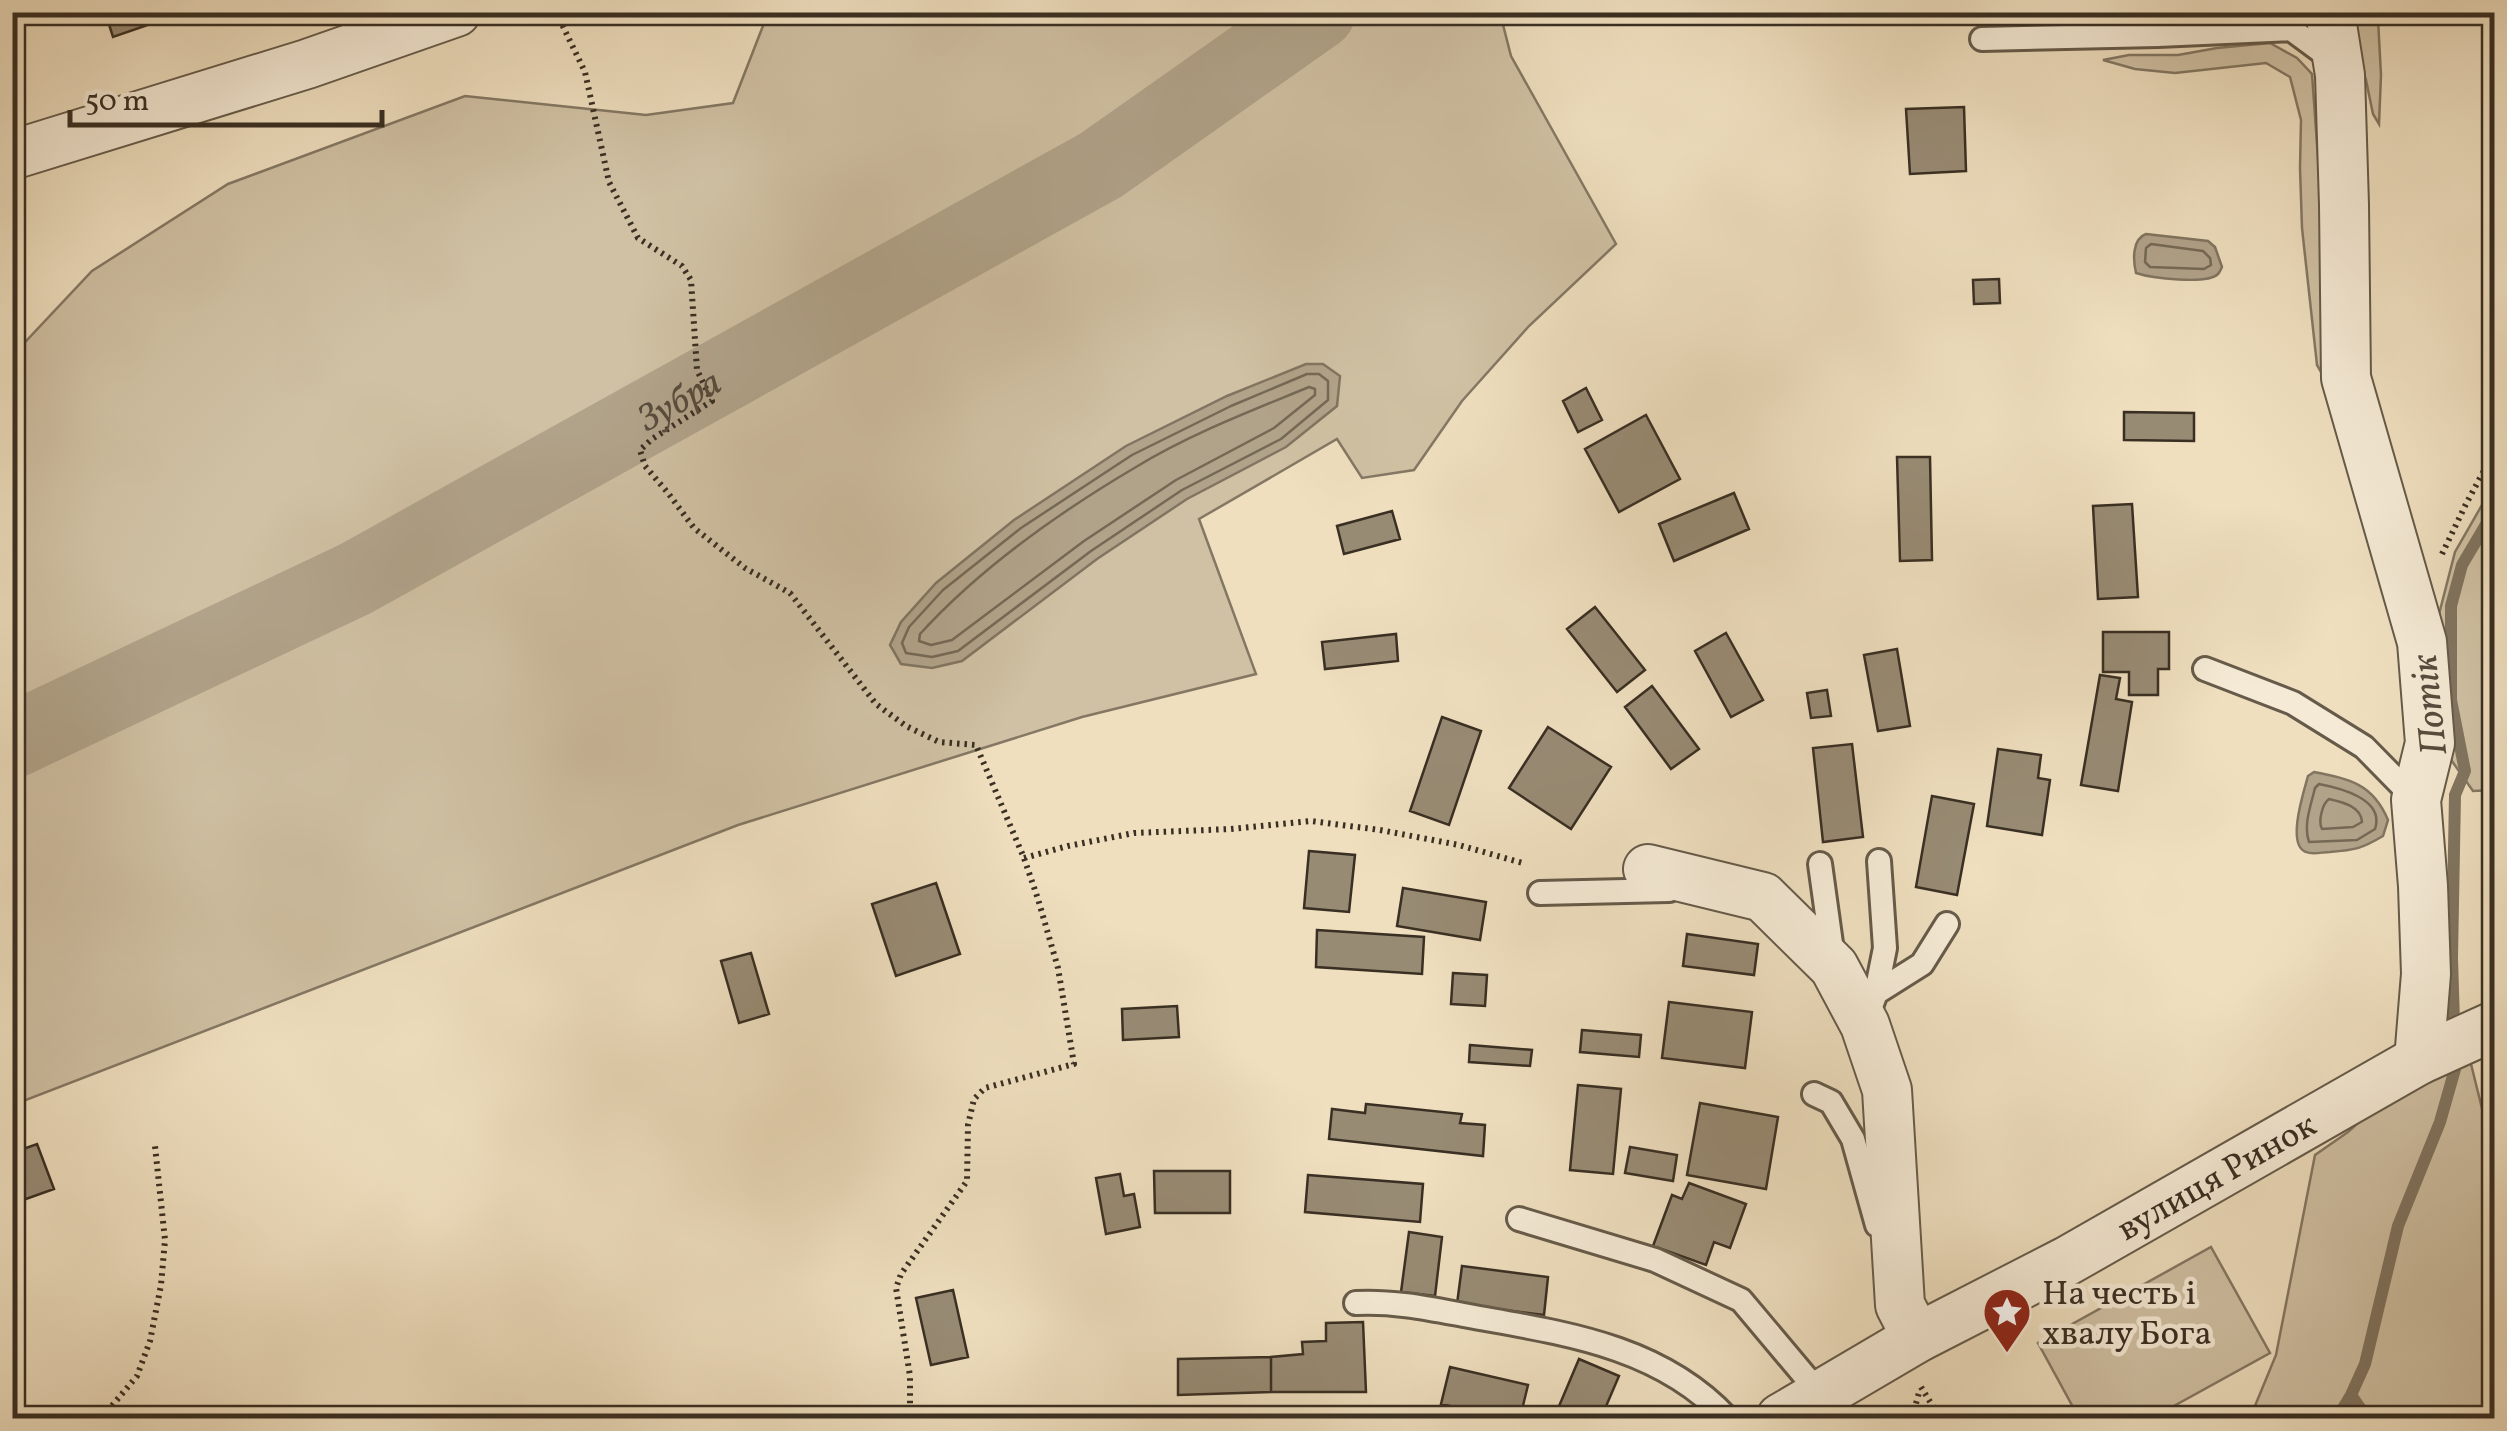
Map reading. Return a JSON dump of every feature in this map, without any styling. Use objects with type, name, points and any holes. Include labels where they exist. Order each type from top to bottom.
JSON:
[{"type":"street","points":[[12,155],[307,64],[456,12]]},
{"type":"street","points":[[2330,12],[2338,63],[2346,378],[2422,642],[2430,744],[2416,800],[2426,974],[2419,1060]]},
{"type":"street","points":[[1648,869],[1762,896],[1870,1009],[1887,1090],[1909,1321]]},
{"type":"street","name":"вулиця Ринок","points":[[1800,1406],[1909,1321],[2067,1261],[2419,1060],[2494,1026]]},
{"type":"lane","points":[[1982,39],[2291,29],[2338,63]]},
{"type":"lane","points":[[2205,670],[2293,703],[2364,747],[2416,800]]},
{"type":"lane","points":[[1870,1009],[1885,948],[1879,862]]},
{"type":"lane","points":[[1820,864],[1834,967]]},
{"type":"lane","points":[[1540,893],[1676,890],[1712,884]]},
{"type":"lane","points":[[1870,1009],[1922,964],[1947,924]]},
{"type":"lane","points":[[1814,1094],[1831,1102],[1853,1139],[1909,1321]]},
{"type":"lane","points":[[1519,1219],[1654,1260],[1741,1300],[1800,1406]]},
{"type":"lane","points":[[1356,1304],[1402,1303],[1607,1344],[1636,1354],[1663,1370],[1727,1418]]},
{"type":"path","points":[[556,12],[586,72],[616,196],[638,238],[682,266],[691,280],[697,370],[712,401],[640,450],[644,466],[694,528],[745,568],[790,593],[876,704],[906,726],[939,742],[976,746],[1024,858],[1058,968],[1074,1064],[985,1088],[974,1099],[968,1125],[967,1181],[901,1274],[896,1288],[910,1376],[910,1418]]},
{"type":"path","points":[[2412,608],[2494,452]]},
{"type":"path","points":[[1024,858],[1134,833],[1311,821],[1459,845],[1531,865]]},
{"type":"path","points":[[104,1418],[137,1376],[150,1342],[162,1286],[165,1240],[156,1146]]},
{"type":"path","points":[[1920,1386],[1940,1418]]},
{"type":"shaded area","points":[[768,13],[1500,13],[1511,56],[1616,244],[1529,326],[1462,401],[1414,470],[1362,478],[1337,439],[1199,519],[1256,674],[1082,717],[738,825],[13,1105],[13,355],[92,271],[228,184],[465,96],[646,115],[733,103]]},
{"type":"shaded area","points":[[2345,13],[2374,13],[2378,19],[2379,124],[2373,114]]},
{"type":"shaded area","points":[[2270,43],[2297,58],[2312,74],[2335,396],[2317,365],[2302,228],[2301,120],[2290,77],[2266,63],[2175,73],[2135,69],[2103,60]]},
{"type":"shaded area","points":[[2494,484],[2494,790],[2473,791],[2447,754],[2438,618],[2455,552]]},
{"type":"shaded area","points":[[2470,1060],[2494,1157],[2494,1418],[2250,1418],[2276,1355],[2315,1155],[2379,1104]]},
{"type":"shaded area","points":[[2211,1247],[2270,1353],[2152,1418],[2079,1418],[2038,1343]]},
{"type":"water","points":[[2146,234],[2208,241],[2215,247],[2222,267],[2212,277],[2191,280],[2136,273],[2136,245]]},
{"type":"water","points":[[1306,364],[1323,364],[1340,376],[1337,406],[1286,447],[1187,499],[1097,559],[962,661],[932,668],[901,664],[890,645],[901,622],[936,583],[1014,520],[1126,446],[1227,396]]},
{"type":"water","points":[[2314,772],[2359,785],[2375,798],[2388,820],[2383,836],[2346,850],[2311,853],[2300,847],[2298,817],[2308,776]]},
{"type":"building","points":[[105,12],[173,12],[174,16],[113,37]]},
{"type":"building","points":[[1964,107],[1966,171],[1910,174],[1906,109]]},
{"type":"building","points":[[1999,279],[2000,303],[1974,304],[1973,280]]},
{"type":"building","points":[[1586,388],[1602,420],[1578,432],[1563,401]]},
{"type":"building","points":[[2124,412],[2194,413],[2194,441],[2124,440]]},
{"type":"building","points":[[1646,415],[1680,479],[1619,512],[1585,449]]},
{"type":"building","points":[[1897,457],[1930,457],[1932,560],[1900,561]]},
{"type":"building","points":[[1734,493],[1749,529],[1674,561],[1659,524]]},
{"type":"building","points":[[2132,504],[2138,597],[2098,599],[2093,506]]},
{"type":"building","points":[[1392,511],[1400,539],[1344,554],[1337,526]]},
{"type":"building","points":[[1595,607],[1645,670],[1617,692],[1567,629]]},
{"type":"building","points":[[2103,632],[2169,632],[2169,669],[2158,669],[2158,695],[2129,695],[2129,672],[2103,672]]},
{"type":"building","points":[[1726,633],[1763,700],[1731,717],[1695,651]]},
{"type":"building","points":[[1396,634],[1398,661],[1325,669],[1322,642]]},
{"type":"building","points":[[1897,649],[1910,726],[1878,731],[1864,655]]},
{"type":"building","points":[[2100,675],[2120,678],[2116,699],[2132,702],[2118,791],[2081,785]]},
{"type":"building","points":[[1652,686],[1699,749],[1671,769],[1625,707]]},
{"type":"building","points":[[1827,690],[1831,716],[1811,718],[1807,693]]},
{"type":"building","points":[[1442,717],[1481,731],[1449,825],[1410,811]]},
{"type":"building","points":[[1548,727],[1611,767],[1571,829],[1509,788]]},
{"type":"building","points":[[1852,744],[1863,837],[1823,842],[1813,748]]},
{"type":"building","points":[[1998,749],[2041,755],[2038,778],[2050,780],[2042,835],[1987,826]]},
{"type":"building","points":[[1932,796],[1974,804],[1957,895],[1916,887]]},
{"type":"building","points":[[1309,851],[1355,855],[1349,912],[1304,908]]},
{"type":"building","points":[[936,883],[960,954],[896,976],[872,904]]},
{"type":"building","points":[[1403,888],[1486,902],[1480,940],[1397,926]]},
{"type":"building","points":[[1317,930],[1424,937],[1422,974],[1316,967]]},
{"type":"building","points":[[1687,934],[1758,944],[1754,975],[1683,966]]},
{"type":"building","points":[[751,953],[769,1014],[739,1023],[721,961]]},
{"type":"building","points":[[1453,973],[1487,975],[1485,1006],[1451,1004]]},
{"type":"building","points":[[1669,1002],[1752,1012],[1745,1068],[1662,1058]]},
{"type":"building","points":[[1177,1006],[1179,1037],[1123,1040],[1122,1009]]},
{"type":"building","points":[[1582,1030],[1641,1035],[1639,1057],[1580,1052]]},
{"type":"building","points":[[1470,1045],[1532,1050],[1530,1066],[1469,1062]]},
{"type":"building","points":[[1578,1085],[1621,1089],[1613,1174],[1570,1170]]},
{"type":"building","points":[[1700,1103],[1778,1117],[1766,1189],[1687,1175]]},
{"type":"building","points":[[1366,1104],[1462,1114],[1460,1123],[1485,1125],[1483,1156],[1329,1139],[1332,1109],[1365,1113]]},
{"type":"building","points":[[37,1144],[54,1189],[12,1204],[12,1153]]},
{"type":"building","points":[[1630,1147],[1677,1155],[1673,1181],[1625,1173]]},
{"type":"building","points":[[1154,1171],[1230,1171],[1230,1213],[1155,1213]]},
{"type":"building","points":[[1120,1174],[1124,1196],[1134,1194],[1140,1227],[1106,1234],[1096,1178]]},
{"type":"building","points":[[1308,1175],[1423,1184],[1420,1222],[1305,1212]]},
{"type":"building","points":[[1689,1183],[1746,1204],[1730,1248],[1714,1242],[1706,1265],[1653,1246],[1672,1195],[1682,1199]]},
{"type":"building","points":[[1409,1232],[1442,1237],[1435,1296],[1401,1292]]},
{"type":"building","points":[[1462,1266],[1548,1277],[1544,1315],[1457,1304]]},
{"type":"building","points":[[953,1290],[968,1357],[931,1365],[916,1298]]},
{"type":"building","points":[[1363,1322],[1366,1392],[1271,1392],[1271,1357],[1303,1354],[1302,1342],[1326,1341],[1326,1323]]},
{"type":"building","points":[[1271,1357],[1271,1392],[1178,1395],[1178,1359]]},
{"type":"building","points":[[1579,1359],[1619,1376],[1601,1418],[1554,1418]]},
{"type":"building","points":[[1450,1367],[1528,1385],[1520,1418],[1441,1404]]},
{"type":"waterway","name":"Зубра","points":[[12,741],[355,579],[1101,165],[1318,12]]},
{"type":"waterway","name":"Потік","points":[[2454,1022],[2455,795],[2465,771],[2451,700],[2451,606],[2462,565],[2494,511]]},
{"type":"waterway","name":"Потік","points":[[2337,1418],[2365,1364],[2398,1226],[2440,1122],[2455,1069]]},
{"type":"waterway","points":[[2351,1395],[2367,1418]]},
{"type":"place","name":"На честь і хвалу Бога","points":[[2007,1354]]}]
